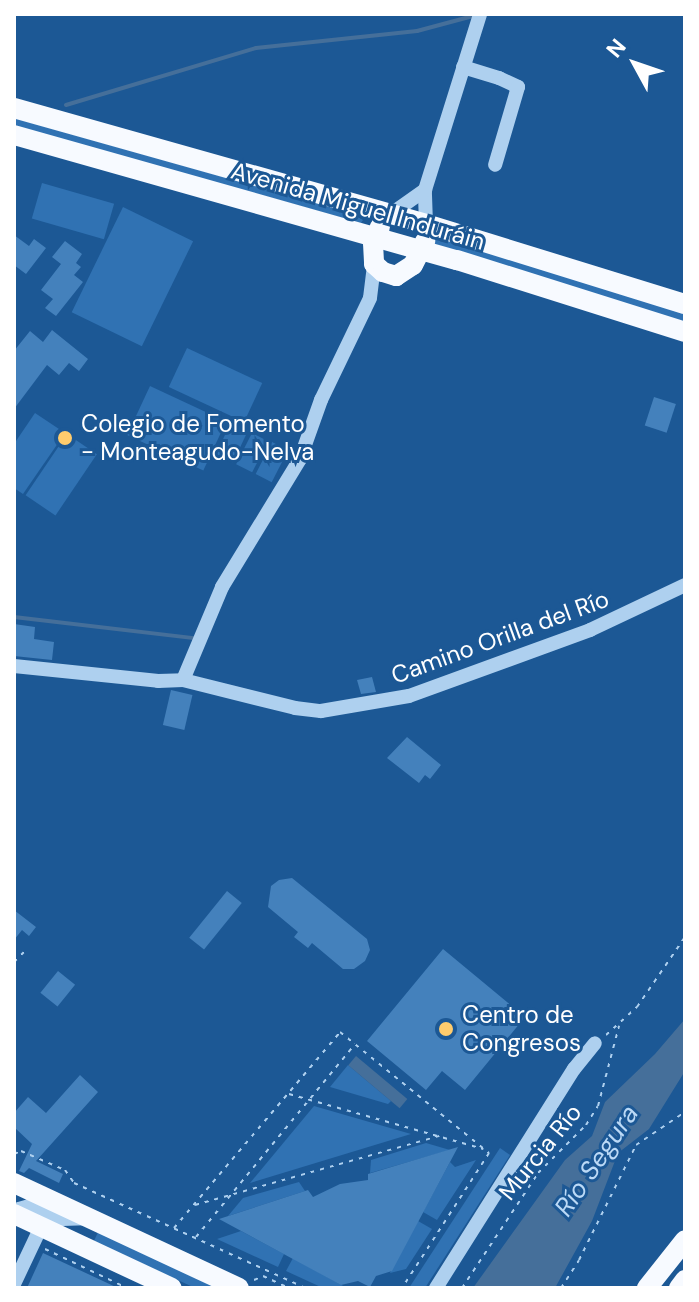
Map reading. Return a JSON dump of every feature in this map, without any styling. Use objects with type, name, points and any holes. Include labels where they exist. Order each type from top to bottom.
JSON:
[{"type":"main road","name":"Avenida Miguel Induráin","points":[[14,108],[426,224],[685,304]]},
{"type":"main road","name":"Avenida Miguel Induráin","points":[[14,135],[422,250],[685,332]]},
{"type":"main road","points":[[391,214],[375,237],[374,264],[383,272],[396,276],[413,265],[422,250],[426,224]]},
{"type":"main road","points":[[14,1184],[239,1288]]},
{"type":"main road","points":[[26,1220],[172,1288]]},
{"type":"main road","points":[[647,1288],[685,1240]]},
{"type":"main road","points":[[679,1288],[685,1280]]},
{"type":"street","points":[[426,224],[425,190],[480,14]]},
{"type":"street","points":[[463,67],[518,87],[495,165]]},
{"type":"street","points":[[391,214],[425,190]]},
{"type":"street","points":[[183,680],[222,587],[300,459],[321,400],[370,298],[374,264]]},
{"type":"street","points":[[370,298],[396,276]]},
{"type":"street","name":"Camino Orilla del Río","points":[[14,666],[158,681],[183,680],[309,711],[409,696],[563,640],[685,585]]},
{"type":"street","points":[[436,1288],[574,1069],[595,1043]]},
{"type":"street","points":[[14,1184],[26,1220],[14,1284]]},
{"type":"street","points":[[26,1220],[88,1218]]},
{"type":"path","points":[[595,1043],[619,1026],[637,1007],[685,937]]},
{"type":"path","points":[[14,962],[27,949]]},
{"type":"path","name":"Murcia Río","points":[[462,1288],[538,1173],[586,1125],[598,1106],[619,1026]]},
{"type":"path","points":[[174,1228],[340,1032],[489,1153],[402,1288]]},
{"type":"path","points":[[195,1238],[355,1044]]},
{"type":"path","points":[[288,1093],[484,1149]]},
{"type":"path","points":[[561,1288],[579,1260],[636,1145],[685,1112]]},
{"type":"path","points":[[194,1205],[439,1136]]},
{"type":"path","points":[[14,1154],[21,1151],[65,1170],[74,1183],[306,1288]]},
{"type":"path","points":[[26,1220],[127,1288]]},
{"type":"shaded area","points":[[14,118],[349,212],[363,220],[361,223],[14,126]]},
{"type":"shaded area","points":[[42,183],[114,204],[104,239],[32,219]]},
{"type":"shaded area","points":[[123,207],[193,241],[142,346],[72,312]]},
{"type":"shaded area","points":[[434,236],[685,313],[683,322],[431,245]]},
{"type":"shaded area","points":[[187,348],[262,383],[244,422],[169,387]]},
{"type":"shaded area","points":[[150,386],[226,421],[203,470],[127,435]]},
{"type":"shaded area","points":[[35,413],[65,433],[23,494],[14,488],[14,444]]},
{"type":"shaded area","points":[[231,422],[248,430],[233,463],[216,455]]},
{"type":"shaded area","points":[[252,433],[268,441],[252,472],[236,464]]},
{"type":"shaded area","points":[[67,434],[97,454],[55,515],[26,495]]},
{"type":"shaded area","points":[[272,442],[288,450],[272,482],[256,474]]},
{"type":"shaded area","points":[[348,1065],[391,1101],[388,1104],[330,1087]]},
{"type":"shaded area","points":[[314,1106],[411,1134],[250,1183]]},
{"type":"shaded area","points":[[426,1143],[450,1150],[370,1173],[371,1160]]},
{"type":"shaded area","points":[[500,1148],[510,1155],[425,1288],[409,1288]]},
{"type":"shaded area","points":[[476,1160],[437,1220],[423,1212],[450,1162],[455,1167]]},
{"type":"shaded area","points":[[299,1182],[305,1191],[228,1216],[243,1198]]},
{"type":"shaded area","points":[[418,1221],[432,1229],[406,1269],[390,1273]]},
{"type":"shaded area","points":[[241,1231],[284,1254],[278,1267],[217,1239]]},
{"type":"shaded area","points":[[98,1232],[217,1288],[195,1288],[94,1241]]},
{"type":"shaded area","points":[[293,1258],[345,1287],[323,1288],[286,1271]]},
{"type":"water","name":"Río Segura","points":[[685,1019],[685,1071],[649,1129],[618,1153],[592,1221],[555,1288],[473,1288],[565,1160],[592,1136],[605,1102],[655,1054]]},
{"type":"water","points":[[356,1056],[407,1099],[400,1108],[348,1065]]},
{"type":"building","points":[[14,235],[29,246],[34,239],[46,248],[26,274],[14,265]]},
{"type":"building","points":[[65,241],[82,254],[76,263],[81,267],[74,275],[83,282],[56,316],[45,308],[53,299],[41,290],[61,264],[52,257]]},
{"type":"building","points":[[52,330],[88,359],[79,371],[69,363],[59,375],[47,365],[14,409],[14,351],[30,331],[43,342]]},
{"type":"building","points":[[654,397],[676,404],[667,433],[645,426]]},
{"type":"building","points":[[14,624],[35,627],[34,639],[54,642],[52,660],[14,656]]},
{"type":"building","points":[[372,677],[376,692],[361,694],[357,680]]},
{"type":"building","points":[[171,690],[192,695],[184,730],[163,725]]},
{"type":"building","points":[[407,737],[441,765],[430,779],[425,775],[419,783],[387,758]]},
{"type":"building","points":[[292,878],[367,939],[370,950],[365,961],[354,969],[343,969],[312,943],[308,948],[294,937],[298,932],[268,907],[271,886],[279,880]]},
{"type":"building","points":[[227,891],[242,903],[204,950],[189,938]]},
{"type":"building","points":[[14,910],[36,927],[29,936],[22,930],[14,940]]},
{"type":"building","name":"Centro de Congresos","points":[[443,949],[525,1017],[465,1090],[442,1071],[426,1090],[367,1041]]},
{"type":"building","points":[[58,971],[75,985],[57,1007],[40,993]]},
{"type":"building","points":[[80,1075],[98,1092],[36,1161],[63,1174],[59,1183],[29,1168],[24,1173],[19,1171],[32,1144],[14,1127],[14,1113],[28,1097],[46,1113]]},
{"type":"building","points":[[458,1147],[392,1271],[376,1276],[370,1287],[358,1281],[341,1285],[219,1219],[308,1190],[313,1197],[340,1184],[368,1180],[368,1174]]},
{"type":"building","points":[[43,1253],[118,1288],[27,1288]]},
{"type":"waterway","points":[[66,105],[256,48],[417,31],[473,16]]},
{"type":"waterway","points":[[14,617],[194,638]]},
{"type":"place","name":"Colegio de Fomento - Monteagudo-Nelva","points":[[65,438]]},
{"type":"place","name":"Centro de Congresos","points":[[446,1029]]}]
